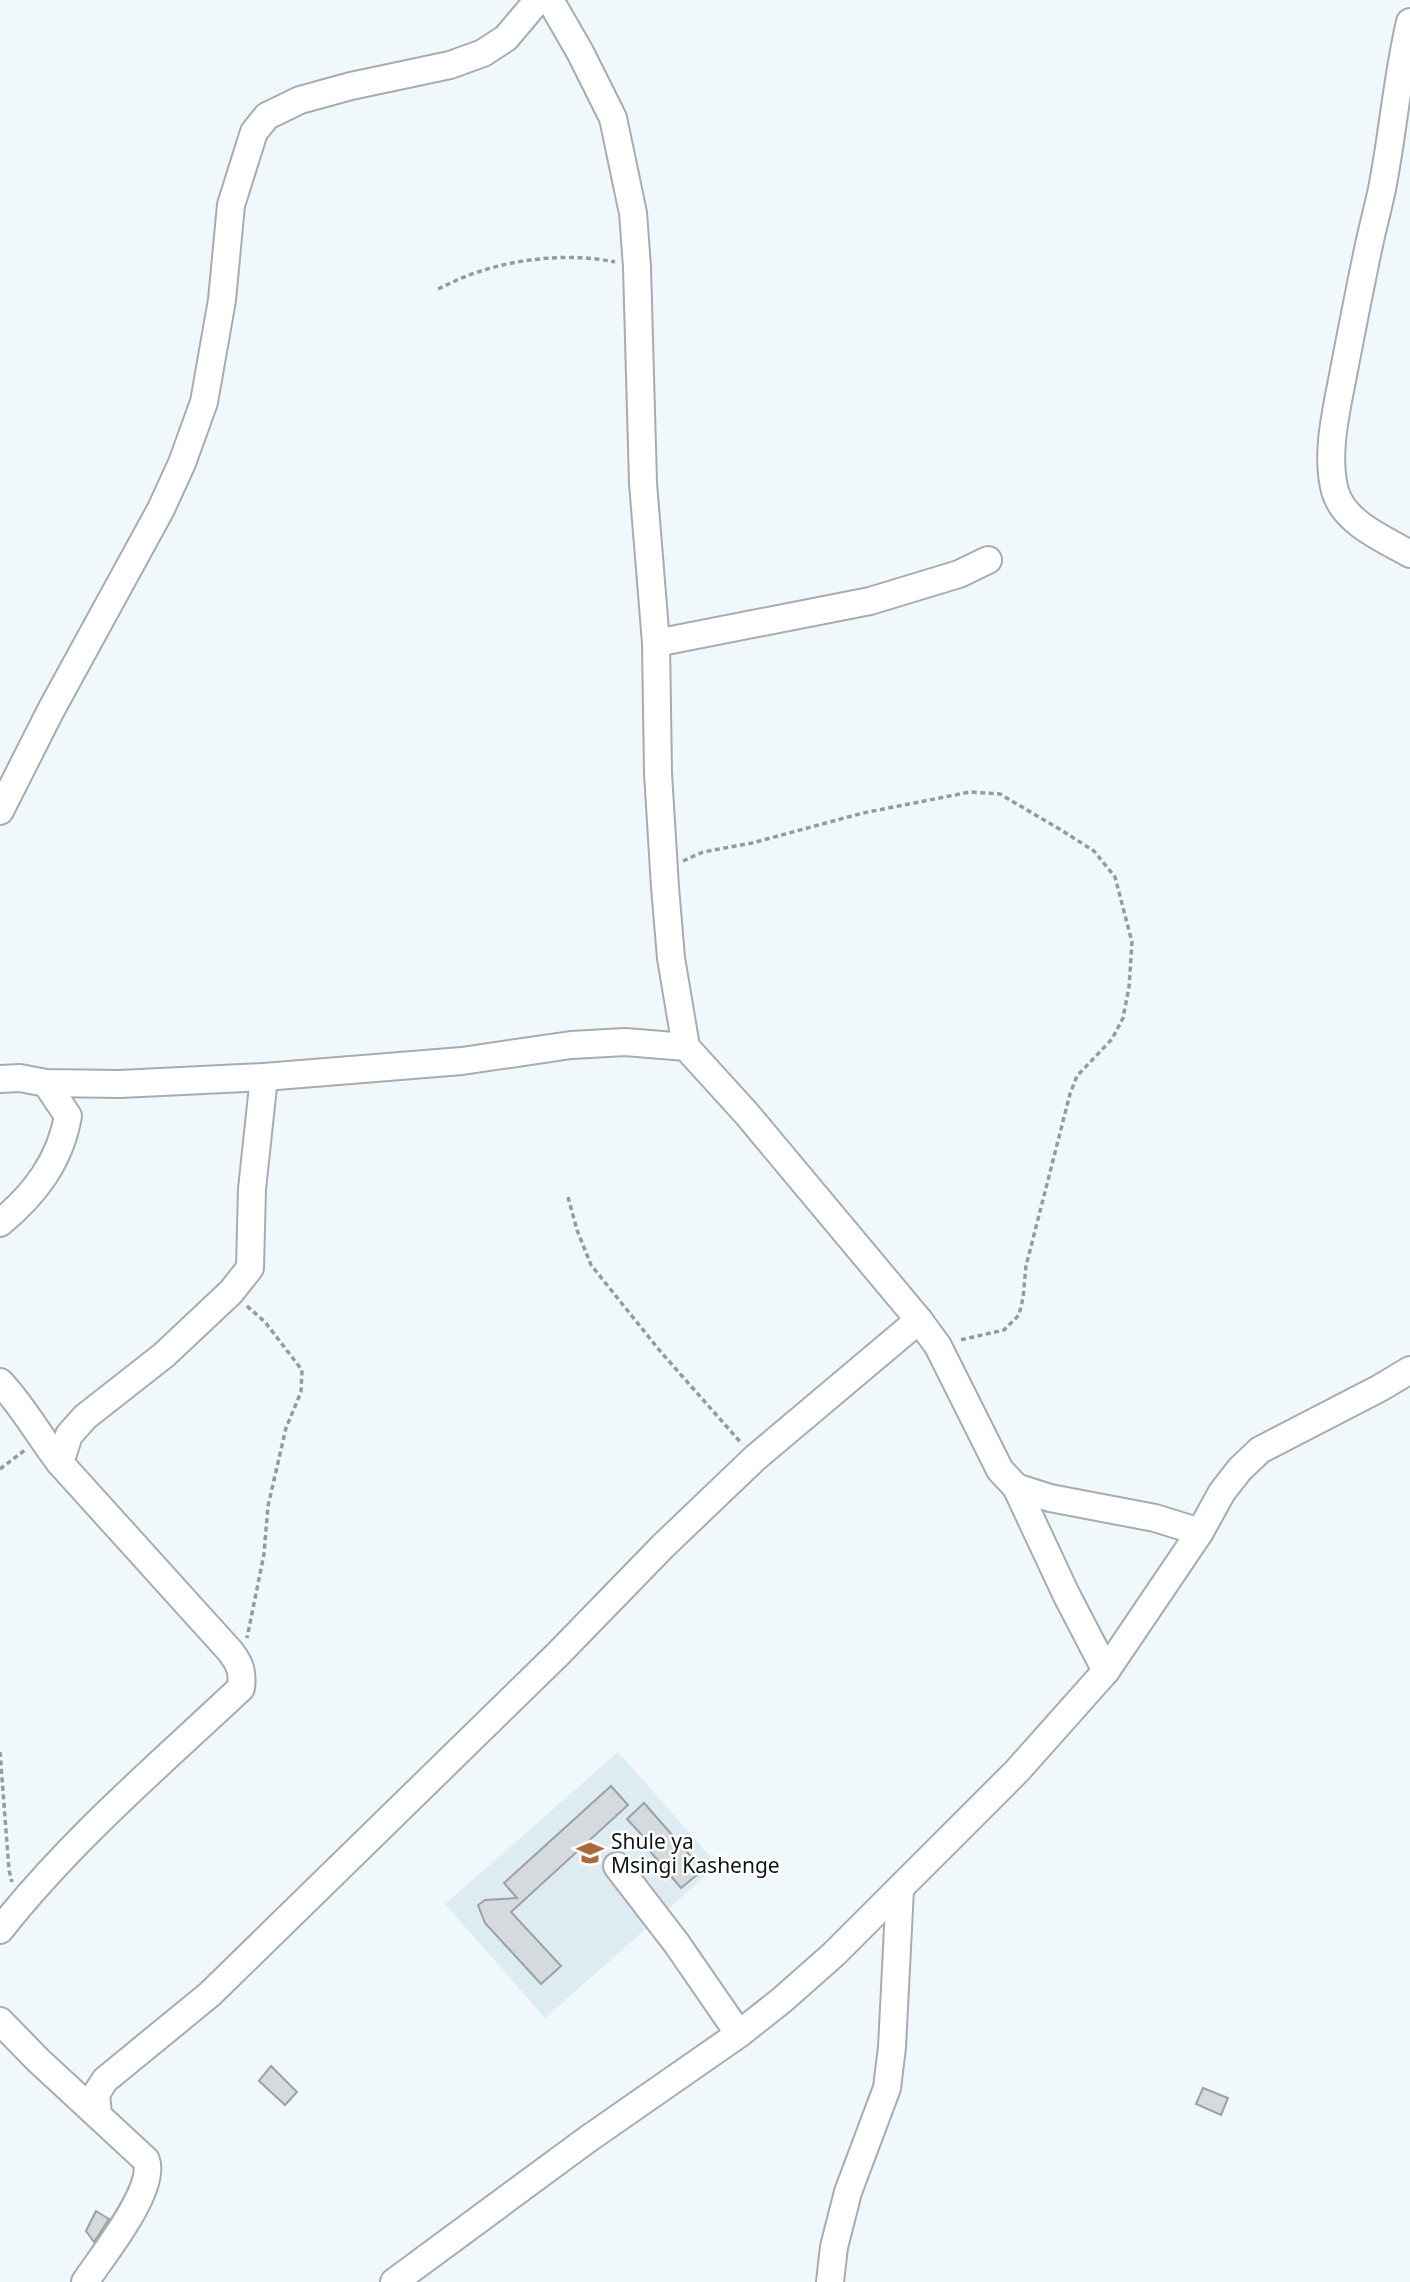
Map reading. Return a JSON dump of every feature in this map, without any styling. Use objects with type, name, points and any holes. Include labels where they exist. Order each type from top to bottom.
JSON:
[{"type":"street","points":[[0,811],[51,710],[161,509],[182,463],[204,402],[222,300],[231,205],[254,132],[267,116],[300,100],[450,65],[483,53],[506,38],[538,0]]},
{"type":"street","points":[[550,0],[580,52],[612,118],[633,213],[638,267],[643,483],[656,643],[658,773],[664,870],[671,958],[686,1047],[746,1113],[938,1346],[1000,1470],[1016,1487],[1106,1671]]},
{"type":"street","points":[[1410,22],[1401,62],[1382,190],[1340,390],[1332,461],[1335,492],[1343,508],[1359,523],[1410,554]]},
{"type":"street","points":[[656,643],[870,601],[959,574],[988,560]]},
{"type":"street","points":[[0,1079],[120,1084],[264,1077],[462,1061],[571,1045],[625,1042],[686,1047]]},
{"type":"street","points":[[60,1463],[69,1435],[85,1417],[164,1355],[231,1292],[250,1268],[252,1189],[264,1077]]},
{"type":"street","points":[[0,1223],[32,1193],[48,1173],[65,1133],[68,1116],[46,1083]]},
{"type":"street","points":[[98,2115],[96,2094],[105,2080],[230,1975],[755,1458],[919,1320]]},
{"type":"street","points":[[394,2282],[588,2139],[739,2034],[834,1954],[1017,1771],[1106,1671],[1200,1532],[1222,1492],[1240,1469],[1260,1450],[1410,1370]]},
{"type":"street","points":[[0,1382],[17,1400],[42,1441],[60,1463],[240,1663],[243,1674],[241,1688],[155,1765],[63,1858],[0,1930]]},
{"type":"street","points":[[1016,1487],[1063,1501],[1155,1518],[1200,1532]]},
{"type":"street","points":[[617,1866],[677,1944],[739,2034]]},
{"type":"street","points":[[830,2282],[834,2247],[848,2192],[887,2088],[892,2047],[900,1889]]},
{"type":"street","points":[[0,2021],[146,2160],[149,2168],[143,2194],[85,2282]]},
{"type":"path","points":[[438,289],[479,271],[520,262],[571,258],[605,260],[638,267]]},
{"type":"path","points":[[664,870],[702,852],[764,840],[863,813],[970,792],[1000,794],[1094,851],[1115,877],[1132,942],[1129,986],[1123,1018],[1112,1039],[1077,1076],[1070,1094],[1026,1266],[1019,1315],[1004,1330],[938,1346]]},
{"type":"path","points":[[568,1197],[591,1265],[660,1352],[755,1458]]},
{"type":"path","points":[[231,1292],[265,1322],[302,1370],[301,1392],[286,1428],[268,1506],[256,1601],[240,1663]]},
{"type":"path","points":[[0,1469],[12,1458],[42,1441]]},
{"type":"path","points":[[0,1752],[9,1870],[18,1907]]},
{"type":"shaded area","points":[[618,1752],[718,1865],[545,2018],[445,1904]]},
{"type":"building","points":[[611,1786],[628,1805],[511,1912],[561,1966],[541,1984],[485,1923],[478,1905],[485,1900],[517,1898],[504,1883]]},
{"type":"building","points":[[644,1803],[703,1870],[681,1888],[649,1850],[653,1847],[627,1819]]},
{"type":"building","points":[[271,2066],[297,2092],[285,2105],[259,2081]]},
{"type":"building","points":[[1203,2088],[1228,2098],[1221,2115],[1196,2104]]},
{"type":"building","points":[[96,2211],[109,2219],[94,2242],[86,2231]]},
{"type":"place","name":"Shule ya Msingi Kashenge","points":[[590,1853]]}]
